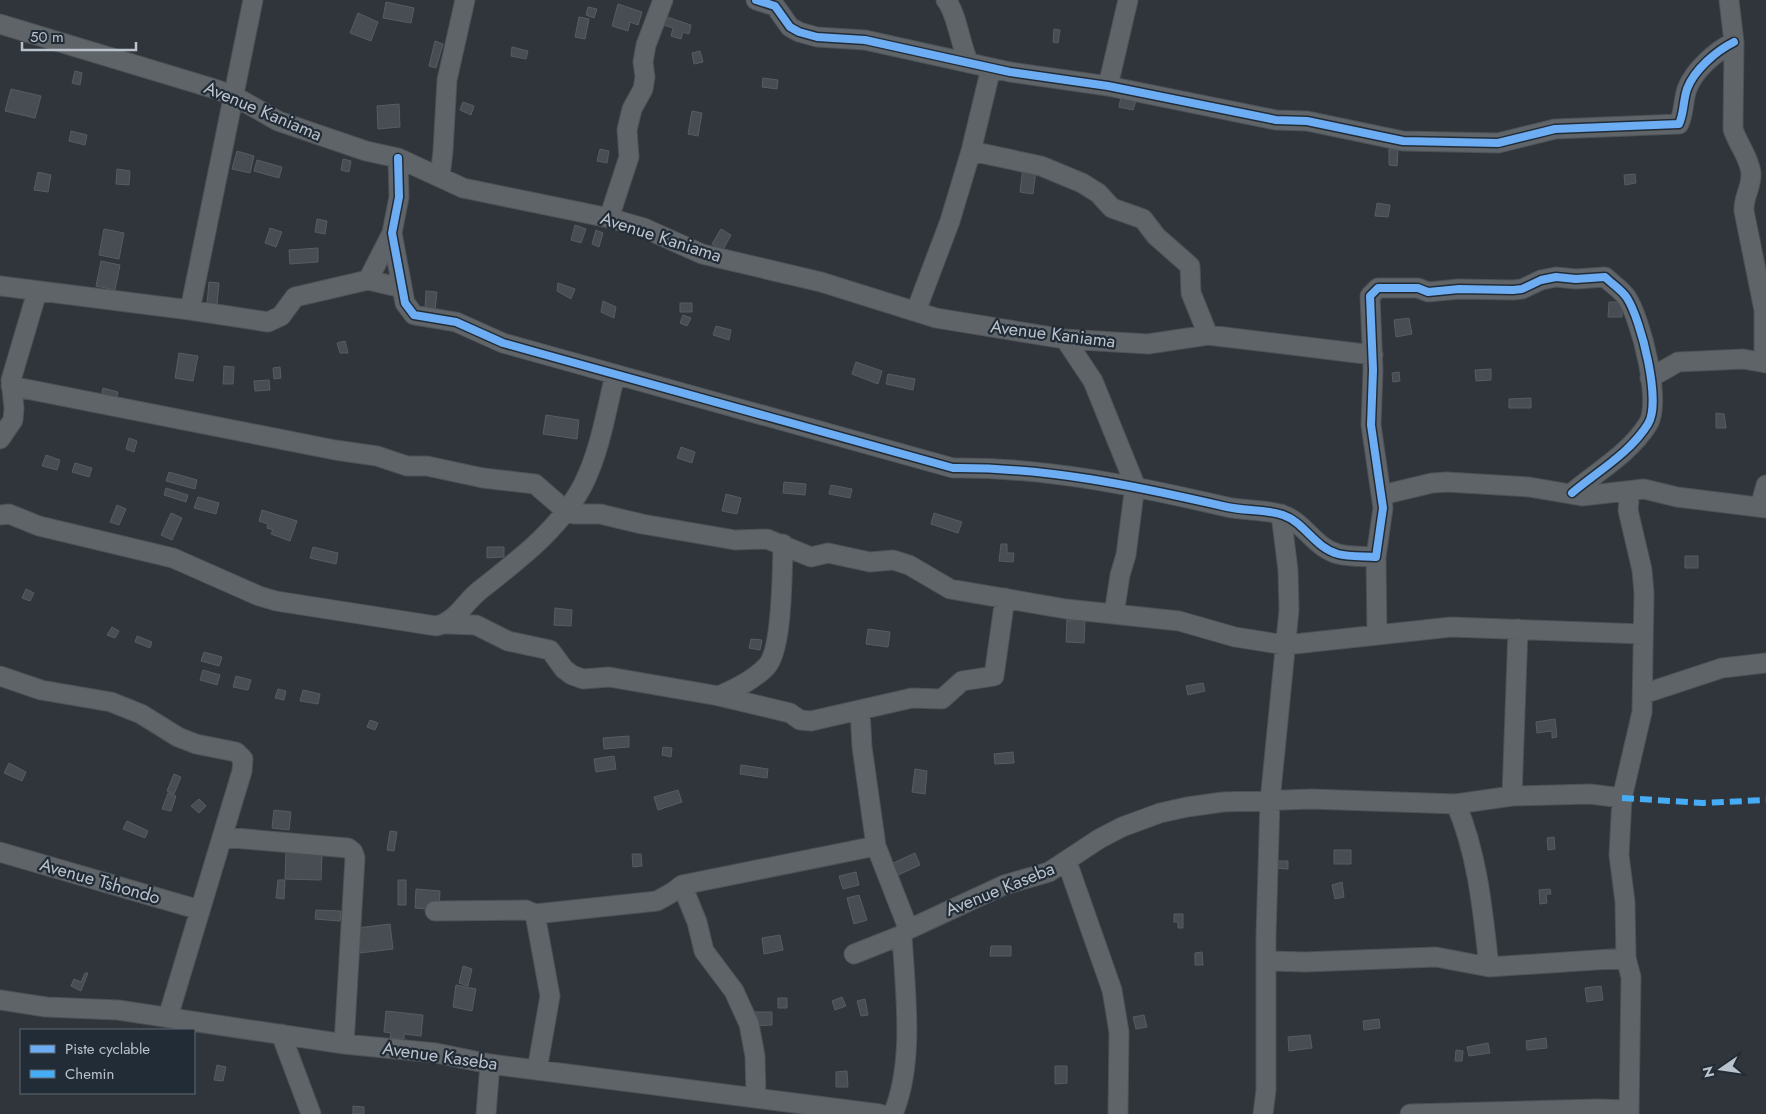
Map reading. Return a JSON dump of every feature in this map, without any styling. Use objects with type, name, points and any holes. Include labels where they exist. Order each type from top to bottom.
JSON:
[{"type":"street","points":[[190,310],[252,0]]},
{"type":"street","points":[[440,177],[447,80],[465,0]]},
{"type":"street","points":[[609,218],[629,157],[627,130],[632,109],[643,88],[646,77],[643,62],[646,45],[664,0]]},
{"type":"street","points":[[756,0],[775,6],[790,27],[798,32],[817,37],[865,40],[991,68],[1108,86],[1276,120],[1307,121],[1404,141],[1498,143],[1555,129],[1679,124],[1683,115],[1687,89],[1695,76],[1720,49],[1734,42]]},
{"type":"street","points":[[946,0],[953,12],[963,51],[969,63]]},
{"type":"street","points":[[1108,86],[1128,0]]},
{"type":"street","points":[[1650,378],[1678,362],[1742,359],[1765,362],[1764,310],[1744,211],[1744,198],[1750,185],[1751,173],[1746,153],[1736,139],[1733,129],[1734,42],[1729,0]]},
{"type":"street","name":"Avenue Kaniama","points":[[0,24],[234,96],[286,123],[366,151],[398,158],[463,188],[609,218],[644,228],[702,254],[821,282],[936,318],[1065,339],[1148,344],[1208,335],[1373,355]]},
{"type":"street","points":[[916,312],[950,221],[971,152],[991,68]]},
{"type":"street","points":[[971,152],[1041,166],[1062,173],[1098,193],[1112,208],[1143,219],[1156,236],[1190,266],[1191,293],[1208,335]]},
{"type":"street","points":[[368,280],[392,233],[399,197],[398,158]]},
{"type":"street","points":[[392,233],[402,288],[408,310],[414,315],[456,322],[503,343],[953,468],[1000,468],[1135,485],[1234,508],[1281,514],[1296,520],[1313,538],[1337,554],[1376,557]]},
{"type":"street","points":[[1377,635],[1376,557],[1382,495],[1371,425],[1373,355],[1370,296],[1378,288],[1418,288],[1428,292],[1513,290],[1522,289],[1541,280],[1556,277],[1576,279],[1605,277],[1626,296],[1643,339],[1653,410],[1647,425],[1626,451],[1572,493]]},
{"type":"street","points":[[0,286],[190,310],[268,322],[281,316],[295,297],[368,280],[402,288]]},
{"type":"street","points":[[0,439],[13,420],[14,408],[11,380],[37,292]]},
{"type":"street","points":[[1065,339],[1093,380],[1135,485],[1126,555],[1120,575],[1114,614]]},
{"type":"street","points":[[447,624],[476,594],[543,538],[566,511],[583,484],[599,442],[615,375]]},
{"type":"street","points":[[11,386],[335,450],[377,456],[407,466],[427,466],[483,478],[535,484],[566,511],[582,515],[600,514],[642,524],[735,540],[767,539],[811,557],[828,553],[870,562],[893,560],[909,565],[950,589],[1114,614],[1179,620],[1234,637],[1285,645],[1451,627],[1643,634]]},
{"type":"street","points":[[1382,495],[1432,483],[1447,482],[1529,487],[1593,496],[1644,489],[1677,497],[1763,508],[1766,485]]},
{"type":"street","points":[[1410,1114],[1596,1109],[1629,1112],[1631,977],[1626,958],[1625,902],[1619,855],[1622,798],[1638,735],[1642,694],[1643,634],[1642,570],[1628,510],[1630,491]]},
{"type":"street","points":[[0,515],[9,514],[39,526],[173,558],[259,596],[276,601],[436,626],[447,624],[476,625],[508,640],[550,650],[564,669],[572,675],[583,679],[609,677],[719,696],[790,713],[800,720],[811,722],[912,698],[942,699],[962,681],[994,676],[1005,598]]},
{"type":"street","points":[[1263,1114],[1266,1090],[1266,961],[1270,801],[1289,610],[1288,570],[1281,514]]},
{"type":"street","points":[[719,696],[753,678],[769,664],[776,647],[780,614],[783,544]]},
{"type":"street","points":[[1512,796],[1518,629]]},
{"type":"street","points":[[1642,694],[1722,668],[1766,664]]},
{"type":"street","points":[[0,676],[41,690],[111,702],[141,714],[178,737],[196,744],[236,752],[243,759],[242,771],[223,837],[168,1017]]},
{"type":"street","points":[[860,710],[862,747],[876,846],[905,931],[906,985],[903,1077],[893,1114]]},
{"type":"street","name":"Avenue Kaseba","points":[[854,954],[1004,885],[1049,872],[1067,862],[1099,839],[1122,827],[1160,813],[1223,802],[1311,799],[1456,804],[1512,796],[1590,794],[1622,798]]},
{"type":"street","points":[[1456,804],[1462,819],[1480,891],[1489,967]]},
{"type":"street","points":[[223,837],[348,848],[353,852],[355,858],[350,967],[344,1044]]},
{"type":"street","points":[[435,911],[526,910],[535,914],[657,900],[673,892],[682,884],[876,846]]},
{"type":"street","name":"Avenue Tshondo","points":[[0,852],[200,910]]},
{"type":"street","points":[[1067,862],[1112,990],[1119,1032],[1118,1114]]},
{"type":"street","points":[[682,884],[698,922],[704,951],[734,991],[749,1024],[755,1056],[756,1097]]},
{"type":"street","points":[[535,914],[550,996],[537,1070]]},
{"type":"street","points":[[1266,961],[1305,962],[1436,957],[1489,967],[1626,958]]},
{"type":"street","name":"Avenue Kaseba","points":[[0,1000],[46,1007],[118,1010],[344,1044],[436,1052],[490,1064],[880,1114]]},
{"type":"street","points":[[281,1034],[310,1114]]},
{"type":"street","points":[[486,1114],[490,1064]]},
{"type":"building","points":[[386,2],[414,8],[411,23],[383,18]]},
{"type":"building","points":[[618,4],[642,12],[638,25],[630,22],[628,31],[612,26]]},
{"type":"building","points":[[588,7],[597,9],[594,18],[586,15]]},
{"type":"building","points":[[358,13],[378,22],[371,41],[350,33]]},
{"type":"building","points":[[579,17],[589,19],[585,39],[575,37]]},
{"type":"building","points":[[667,17],[691,25],[689,34],[683,32],[681,39],[671,36],[673,28],[664,25]]},
{"type":"building","points":[[1054,29],[1060,30],[1058,43],[1053,42]]},
{"type":"building","points":[[435,41],[443,44],[436,68],[429,66]]},
{"type":"building","points":[[512,47],[528,51],[526,59],[511,56]]},
{"type":"building","points":[[700,51],[703,62],[694,64],[692,53]]},
{"type":"building","points":[[75,71],[82,73],[80,85],[72,83]]},
{"type":"building","points":[[763,78],[778,80],[777,89],[762,87]]},
{"type":"building","points":[[11,89],[41,96],[35,118],[5,111]]},
{"type":"building","points":[[1121,97],[1136,101],[1133,110],[1119,107]]},
{"type":"building","points":[[463,102],[474,106],[471,115],[460,110]]},
{"type":"building","points":[[399,104],[400,127],[378,129],[377,106]]},
{"type":"building","points":[[692,111],[702,113],[698,136],[688,134]]},
{"type":"building","points":[[71,131],[87,135],[85,145],[69,141]]},
{"type":"building","points":[[600,149],[609,151],[607,163],[597,161]]},
{"type":"building","points":[[1389,149],[1398,150],[1397,166],[1389,165]]},
{"type":"building","points":[[237,151],[254,156],[250,173],[232,169]]},
{"type":"building","points":[[343,159],[351,161],[349,172],[341,170]]},
{"type":"building","points":[[257,160],[282,167],[279,178],[254,171]]},
{"type":"building","points":[[1023,168],[1036,170],[1033,194],[1020,192]]},
{"type":"building","points":[[117,169],[130,171],[129,185],[116,184]]},
{"type":"building","points":[[38,172],[51,175],[48,192],[34,190]]},
{"type":"building","points":[[1635,174],[1636,183],[1625,185],[1624,175]]},
{"type":"building","points":[[1377,203],[1390,205],[1388,217],[1375,216]]},
{"type":"building","points":[[317,219],[327,221],[325,234],[315,232]]},
{"type":"building","points":[[575,225],[586,229],[581,243],[571,240]]},
{"type":"building","points":[[270,228],[282,232],[276,247],[265,243]]},
{"type":"building","points":[[104,229],[124,233],[119,259],[99,255]]},
{"type":"building","points":[[721,229],[731,235],[723,250],[712,244]]},
{"type":"building","points":[[596,230],[603,233],[599,247],[592,244]]},
{"type":"building","points":[[318,248],[318,262],[290,264],[289,250]]},
{"type":"building","points":[[101,261],[120,265],[115,290],[96,286]]},
{"type":"building","points":[[209,282],[219,283],[217,305],[207,304]]},
{"type":"building","points":[[558,283],[575,289],[571,299],[557,291]]},
{"type":"building","points":[[426,291],[437,292],[435,310],[425,309]]},
{"type":"building","points":[[603,301],[616,307],[614,318],[601,312]]},
{"type":"building","points":[[1609,302],[1622,302],[1622,317],[1608,317]]},
{"type":"building","points":[[680,303],[692,303],[692,312],[680,312]]},
{"type":"building","points":[[683,315],[691,318],[687,326],[680,323]]},
{"type":"building","points":[[1409,318],[1412,334],[1396,337],[1394,320]]},
{"type":"building","points":[[716,326],[731,330],[729,340],[713,335]]},
{"type":"building","points":[[345,341],[348,353],[340,353],[337,343]]},
{"type":"building","points":[[179,353],[198,356],[193,381],[175,378]]},
{"type":"building","points":[[856,362],[882,371],[878,384],[852,374]]},
{"type":"building","points":[[224,366],[234,367],[233,384],[223,384]]},
{"type":"building","points":[[280,367],[281,378],[274,379],[273,368]]},
{"type":"building","points":[[1491,369],[1491,380],[1476,381],[1475,370]]},
{"type":"building","points":[[1399,372],[1400,381],[1393,382],[1392,373]]},
{"type":"building","points":[[888,374],[915,379],[913,390],[886,384]]},
{"type":"building","points":[[269,380],[270,390],[255,391],[254,381]]},
{"type":"building","points":[[103,388],[118,392],[116,400],[101,397]]},
{"type":"building","points":[[1531,398],[1531,408],[1509,408],[1509,399]]},
{"type":"building","points":[[1716,413],[1724,414],[1726,428],[1716,428]]},
{"type":"building","points":[[546,415],[579,420],[577,439],[543,434]]},
{"type":"building","points":[[129,438],[137,441],[134,452],[126,449]]},
{"type":"building","points":[[681,447],[695,452],[692,463],[677,458]]},
{"type":"building","points":[[46,455],[60,460],[57,470],[42,466]]},
{"type":"building","points":[[75,463],[92,468],[89,477],[72,472]]},
{"type":"building","points":[[169,472],[197,480],[195,489],[166,481]]},
{"type":"building","points":[[784,482],[806,484],[805,495],[783,493]]},
{"type":"building","points":[[831,485],[852,489],[850,498],[829,494]]},
{"type":"building","points":[[166,488],[188,495],[186,502],[164,495]]},
{"type":"building","points":[[726,494],[741,498],[737,514],[722,511]]},
{"type":"building","points":[[198,497],[219,503],[216,514],[194,508]]},
{"type":"building","points":[[117,505],[126,509],[119,525],[110,522]]},
{"type":"building","points":[[262,510],[297,521],[290,541],[271,534],[273,530],[267,528],[268,524],[259,521]]},
{"type":"building","points":[[171,513],[182,518],[172,540],[161,535]]},
{"type":"building","points":[[934,513],[962,522],[958,533],[931,524]]},
{"type":"building","points":[[1001,544],[1007,544],[1007,553],[1014,553],[1013,562],[999,561]]},
{"type":"building","points":[[313,547],[338,553],[336,564],[310,558]]},
{"type":"building","points":[[487,547],[504,547],[504,557],[487,558]]},
{"type":"building","points":[[1685,556],[1698,556],[1698,568],[1685,568]]},
{"type":"building","points":[[26,589],[34,593],[30,601],[22,598]]},
{"type":"building","points":[[555,608],[572,610],[571,626],[554,625]]},
{"type":"building","points":[[1067,620],[1085,620],[1084,643],[1066,642]]},
{"type":"building","points":[[112,627],[119,631],[115,638],[107,635]]},
{"type":"building","points":[[868,629],[890,632],[888,647],[866,644]]},
{"type":"building","points":[[137,636],[152,642],[150,648],[135,642]]},
{"type":"building","points":[[751,639],[762,640],[760,650],[749,648]]},
{"type":"building","points":[[204,652],[222,657],[219,666],[201,661]]},
{"type":"building","points":[[203,670],[220,675],[217,685],[200,680]]},
{"type":"building","points":[[236,676],[251,680],[248,690],[233,687]]},
{"type":"building","points":[[1203,683],[1205,691],[1188,695],[1186,686]]},
{"type":"building","points":[[278,689],[286,691],[284,700],[275,698]]},
{"type":"building","points":[[303,690],[320,694],[318,704],[300,701]]},
{"type":"building","points":[[1555,719],[1557,737],[1552,738],[1552,731],[1537,733],[1536,722]]},
{"type":"building","points":[[370,720],[378,723],[375,730],[367,727]]},
{"type":"building","points":[[629,736],[629,747],[604,749],[603,738]]},
{"type":"building","points":[[663,747],[672,748],[671,757],[662,755]]},
{"type":"building","points":[[1013,752],[1014,763],[995,764],[994,754]]},
{"type":"building","points":[[614,756],[616,769],[596,772],[594,759]]},
{"type":"building","points":[[9,763],[26,772],[22,781],[4,773]]},
{"type":"building","points":[[741,765],[768,769],[767,778],[740,774]]},
{"type":"building","points":[[915,769],[927,771],[925,794],[912,792]]},
{"type":"building","points":[[174,774],[181,777],[174,794],[167,791]]},
{"type":"building","points":[[678,790],[682,802],[658,810],[654,797]]},
{"type":"building","points":[[168,793],[176,796],[171,811],[162,809]]},
{"type":"building","points":[[199,799],[206,806],[199,813],[191,806]]},
{"type":"building","points":[[274,810],[291,812],[289,830],[272,828]]},
{"type":"building","points":[[127,821],[148,831],[145,838],[123,829]]},
{"type":"building","points":[[390,831],[397,832],[394,851],[387,850]]},
{"type":"building","points":[[1554,837],[1555,849],[1548,850],[1547,838]]},
{"type":"building","points":[[1334,850],[1351,850],[1351,864],[1334,864]]},
{"type":"building","points":[[286,852],[322,854],[321,880],[285,879]]},
{"type":"building","points":[[915,853],[920,865],[896,876],[891,864]]},
{"type":"building","points":[[632,854],[641,854],[642,866],[633,867]]},
{"type":"building","points":[[1273,861],[1288,861],[1288,869],[1273,868]]},
{"type":"building","points":[[856,872],[859,885],[843,889],[839,876]]},
{"type":"building","points":[[278,880],[285,880],[284,899],[276,898]]},
{"type":"building","points":[[398,880],[406,880],[406,905],[398,905]]},
{"type":"building","points":[[1342,882],[1344,897],[1335,899],[1332,885]]},
{"type":"building","points":[[416,889],[440,891],[439,910],[415,908]]},
{"type":"building","points":[[1550,889],[1551,894],[1546,894],[1547,903],[1540,904],[1539,890]]},
{"type":"building","points":[[859,895],[867,920],[854,924],[847,898]]},
{"type":"building","points":[[316,910],[341,911],[340,921],[315,919]]},
{"type":"building","points":[[1174,914],[1183,914],[1183,928],[1178,928],[1178,922],[1174,922]]},
{"type":"building","points":[[390,924],[393,949],[360,953],[357,928]]},
{"type":"building","points":[[780,935],[783,950],[764,954],[762,938]]},
{"type":"building","points":[[991,946],[1011,946],[1011,956],[990,956]]},
{"type":"building","points":[[1202,952],[1203,965],[1195,965],[1195,953]]},
{"type":"building","points":[[463,966],[472,969],[468,986],[459,983]]},
{"type":"building","points":[[85,973],[88,973],[81,991],[71,986],[74,979],[81,982]]},
{"type":"building","points":[[456,985],[476,989],[472,1011],[453,1007]]},
{"type":"building","points":[[1601,986],[1603,1000],[1587,1002],[1585,988]]},
{"type":"building","points":[[842,997],[846,1006],[835,1010],[832,1001]]},
{"type":"building","points":[[778,998],[787,998],[787,1008],[778,1008]]},
{"type":"building","points":[[865,999],[868,1015],[861,1016],[857,1001]]},
{"type":"building","points":[[386,1011],[423,1015],[421,1036],[404,1034],[404,1039],[390,1038],[391,1033],[384,1032]]},
{"type":"building","points":[[754,1012],[772,1012],[772,1025],[755,1026]]},
{"type":"building","points":[[1144,1015],[1147,1027],[1136,1029],[1133,1017]]},
{"type":"building","points":[[1379,1019],[1380,1028],[1364,1030],[1363,1021]]},
{"type":"building","points":[[1310,1035],[1312,1048],[1289,1051],[1288,1037]]},
{"type":"building","points":[[1546,1038],[1547,1048],[1527,1050],[1526,1041]]},
{"type":"building","points":[[1488,1043],[1490,1053],[1469,1056],[1467,1047]]},
{"type":"building","points":[[1456,1050],[1463,1051],[1462,1061],[1455,1061]]},
{"type":"building","points":[[217,1065],[226,1067],[223,1081],[214,1080]]},
{"type":"building","points":[[1055,1066],[1067,1066],[1067,1083],[1055,1084]]},
{"type":"building","points":[[847,1071],[848,1087],[836,1087],[836,1072]]},
{"type":"building","points":[[353,1106],[364,1107],[364,1114],[353,1114]]},
{"type":"marked path","points":[[1622,798],[1703,803],[1766,800]]},
{"type":"cycle path","points":[[756,0],[775,6],[790,27],[799,32],[817,37],[865,40],[1010,72],[1108,86],[1276,120],[1307,121],[1403,141],[1498,143],[1555,129],[1679,124],[1690,82],[1700,68],[1713,56],[1734,42]]},
{"type":"cycle path","points":[[398,158],[399,197],[392,233],[405,303],[414,315],[456,322],[503,343],[953,468],[1057,474],[1125,485],[1234,508],[1276,513],[1290,518],[1330,551],[1347,556],[1376,557],[1383,508],[1371,425],[1373,370],[1370,296],[1378,288],[1418,288],[1428,292],[1459,289],[1513,290],[1522,289],[1541,280],[1556,277],[1576,279],[1605,277],[1627,298],[1638,324],[1651,380],[1652,413],[1648,424],[1632,444],[1572,493]]}]
